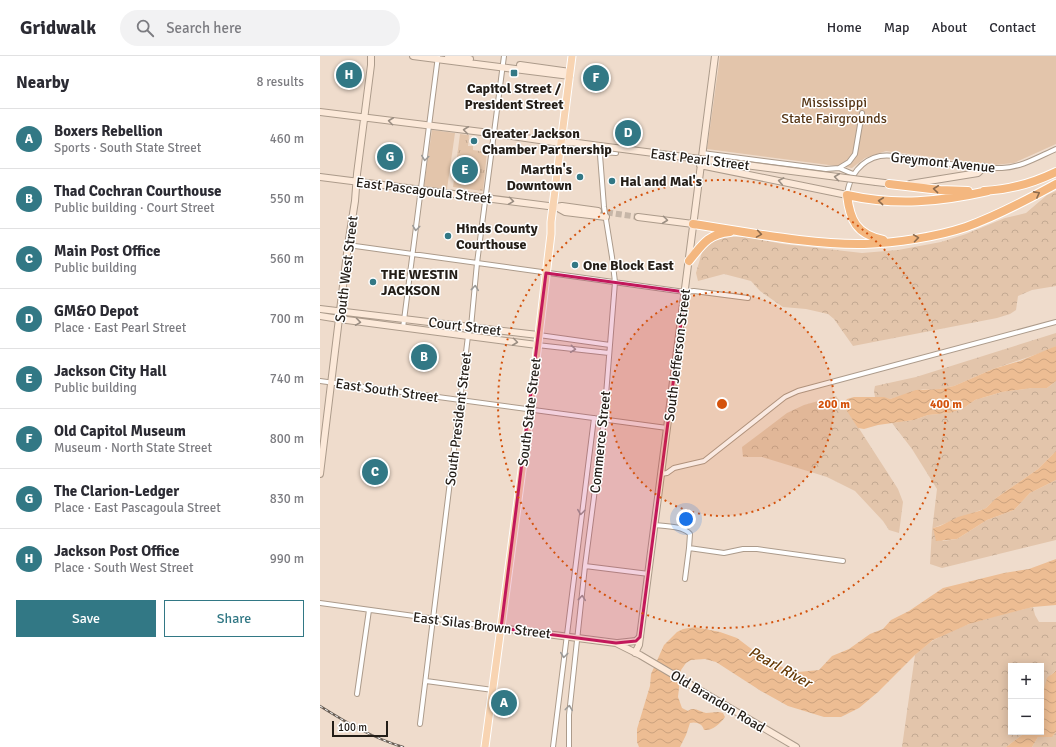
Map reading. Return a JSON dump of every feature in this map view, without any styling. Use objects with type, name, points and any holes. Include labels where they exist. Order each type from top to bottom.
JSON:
[{"type":"highway","points":[[891,241],[873,238],[859,228],[849,212],[847,195],[885,202],[939,200],[1016,187],[1043,179],[1056,172]]},
{"type":"highway","points":[[889,184],[955,191],[988,191]]},
{"type":"highway","points":[[693,224],[804,240],[837,243],[865,244],[920,238],[964,228],[992,217],[1056,184]]},
{"type":"highway","points":[[689,261],[703,242],[712,236],[722,232],[742,231]]},
{"type":"main road","name":"South State Street","points":[[485,747],[530,410],[560,143],[572,56]]},
{"type":"street","name":"South West Street","points":[[320,474],[348,245],[355,201],[371,56]]},
{"type":"street","name":"South West Street","points":[[371,65],[374,56]]},
{"type":"street","points":[[413,56],[503,65],[570,74]]},
{"type":"street","points":[[448,56],[503,65]]},
{"type":"street","name":"South President Street","points":[[420,724],[504,56]]},
{"type":"street","name":"South Jefferson Street","points":[[638,654],[715,56]]},
{"type":"street","points":[[403,328],[438,58]]},
{"type":"street","name":"East Pearl Street","points":[[320,112],[494,133],[560,143],[570,142],[889,184],[914,184],[978,173],[984,167]]},
{"type":"street","points":[[839,168],[856,154],[862,113]]},
{"type":"street","name":"Greymont Avenue","points":[[853,174],[867,162],[880,156],[1004,168],[1020,165],[1056,148]]},
{"type":"street","name":"Commerce Street","points":[[569,747],[569,715],[585,566],[604,420],[615,282],[606,217],[600,155],[603,152],[616,153]]},
{"type":"street","points":[[700,165],[847,195],[848,184],[853,174],[839,168],[826,169],[702,153]]},
{"type":"street","name":"East Pascagoula Street","points":[[320,177],[554,207],[562,206],[598,212]]},
{"type":"street","points":[[554,207],[565,212],[606,217]]},
{"type":"street","points":[[638,217],[693,224]]},
{"type":"street","points":[[348,245],[685,292],[694,291],[748,298]]},
{"type":"street","name":"Court Street","points":[[320,309],[405,318],[610,345]]},
{"type":"street","name":"Court Street","points":[[320,316],[403,328],[609,353]]},
{"type":"street","points":[[661,474],[667,473],[674,468],[704,461],[785,397],[798,391],[1056,322]]},
{"type":"street","name":"East South Street","points":[[320,382],[668,428]]},
{"type":"street","name":"Commerce Street","points":[[553,747],[594,418]]},
{"type":"street","points":[[655,525],[683,529],[689,532],[689,548],[685,579]]},
{"type":"street","points":[[689,548],[724,553],[743,549],[757,549],[842,561]]},
{"type":"street","points":[[585,566],[648,574]]},
{"type":"street","name":"East Silas Brown Street","points":[[320,603],[501,628],[567,635],[616,643],[638,654]]},
{"type":"street","points":[[357,694],[369,610]]},
{"type":"street","points":[[616,643],[636,641],[640,637]]},
{"type":"street","name":"Old Brandon Road","points":[[638,654],[796,747]]},
{"type":"street","points":[[426,681],[493,690]]},
{"type":"highlighted area","points":[[546,273],[685,292],[640,637],[636,641],[616,643],[501,628]]},
{"type":"green space","name":"Mississippi State Fairgrounds","points":[[720,56],[1056,56],[1056,144],[1014,163],[993,165],[886,151],[865,158],[852,168],[707,149]]},
{"type":"green space","points":[[432,130],[455,133],[447,189],[424,186]]},
{"type":"green space","points":[[460,134],[469,135],[468,146],[473,146],[473,150],[487,152],[483,191],[453,187],[455,172],[457,172],[457,177],[471,179],[472,175],[475,175],[476,167],[472,167],[473,162],[459,160],[458,165],[456,165]]},
{"type":"green space","points":[[1056,191],[1056,286],[1032,290],[1018,296],[1016,310],[1010,314],[997,318],[853,346],[834,319],[828,314],[806,309],[783,307],[760,291],[751,281],[724,274],[698,281],[696,273],[702,252],[710,242],[717,239],[747,237],[783,244],[862,253],[898,250],[941,242],[966,234],[1005,218],[1026,213],[1047,195]]},
{"type":"green space","points":[[1056,333],[1056,346],[1049,350],[993,369],[954,386],[939,389],[923,389],[890,399],[875,397],[875,386],[916,377]]},
{"type":"green space","points":[[1056,381],[1056,451],[1038,469],[996,498],[986,508],[933,528],[943,541],[957,539],[987,520],[1014,510],[1030,493],[1056,480],[1056,540],[942,568],[930,564],[932,531],[937,489],[912,449],[892,423],[914,420],[928,415],[950,413],[964,408],[975,400],[1002,392],[1032,388],[1047,388]]},
{"type":"green space","points":[[836,396],[851,416],[898,489],[903,502],[899,533],[889,530],[883,521],[855,491],[827,477],[762,457],[743,457],[742,447],[787,413],[804,405]]},
{"type":"green space","points":[[1033,607],[1039,622],[1056,622],[1056,670],[1047,679],[1044,692],[1044,663],[1008,663],[1008,735],[1022,735],[1006,747],[902,747],[915,655],[926,645],[957,628]]},
{"type":"green space","points":[[1056,732],[1056,747],[1032,747],[1038,737],[1052,737]]},
{"type":"water","points":[[1056,346],[1056,381],[1047,388],[1032,388],[1002,392],[975,400],[964,408],[950,413],[928,415],[914,420],[878,425],[864,429],[858,428],[843,405],[847,399],[854,397],[884,397],[890,399],[916,390],[939,389],[954,386],[993,369],[1020,361]]},
{"type":"water","points":[[1056,451],[1056,480],[1030,493],[1014,510],[987,520],[957,539],[936,541],[933,528],[958,517],[986,508],[996,498],[1038,469]]},
{"type":"water","name":"Pearl River","points":[[1056,559],[1056,605],[1033,607],[969,624],[933,640],[859,708],[841,717],[824,717],[788,706],[761,691],[716,662],[705,659],[691,660],[686,663],[681,670],[678,697],[682,708],[688,711],[692,709],[706,713],[721,712],[725,717],[716,726],[707,730],[704,730],[702,726],[695,722],[690,723],[680,747],[639,747],[637,742],[637,729],[650,686],[651,674],[664,645],[677,632],[683,629],[695,627],[720,632],[737,638],[762,657],[786,669],[798,672],[819,670],[832,656],[849,649],[870,634],[883,629],[891,620],[909,611],[943,588],[1004,573],[1029,569]]},
{"type":"water","points":[[1056,670],[1056,732],[1052,737],[1038,737],[1032,747],[1006,747],[1022,735],[1044,735],[1045,685],[1047,678]]},
{"type":"tunnel","points":[[598,211],[638,217]]},
{"type":"railway","points":[[320,706],[360,730],[403,747]]},
{"type":"place","name":"Capitol Street / President Street","points":[[514,73]]},
{"type":"place","name":"Jackson Post Office","points":[[349,75]]},
{"type":"place","name":"Old Capitol Museum","points":[[596,78]]},
{"type":"place","name":"GM&O Depot","points":[[628,133]]},
{"type":"place","name":"Greater Jackson Chamber Partnership","points":[[474,141]]},
{"type":"place","name":"The Clarion-Ledger","points":[[390,157]]},
{"type":"place","name":"Jackson City Hall","points":[[465,170]]},
{"type":"place","name":"Martin's Downtown","points":[[580,177]]},
{"type":"place","name":"Hal and Mal's","points":[[612,181]]},
{"type":"place","name":"Hinds County Courthouse","points":[[448,236]]},
{"type":"place","name":"One Block East","points":[[575,265]]},
{"type":"place","name":"THE WESTIN JACKSON","points":[[373,282]]},
{"type":"place","name":"Thad Cochran Courthouse","points":[[424,357]]},
{"type":"place","name":"Main Post Office","points":[[375,472]]},
{"type":"place","name":"Boxers Rebellion","points":[[504,703]]}]
